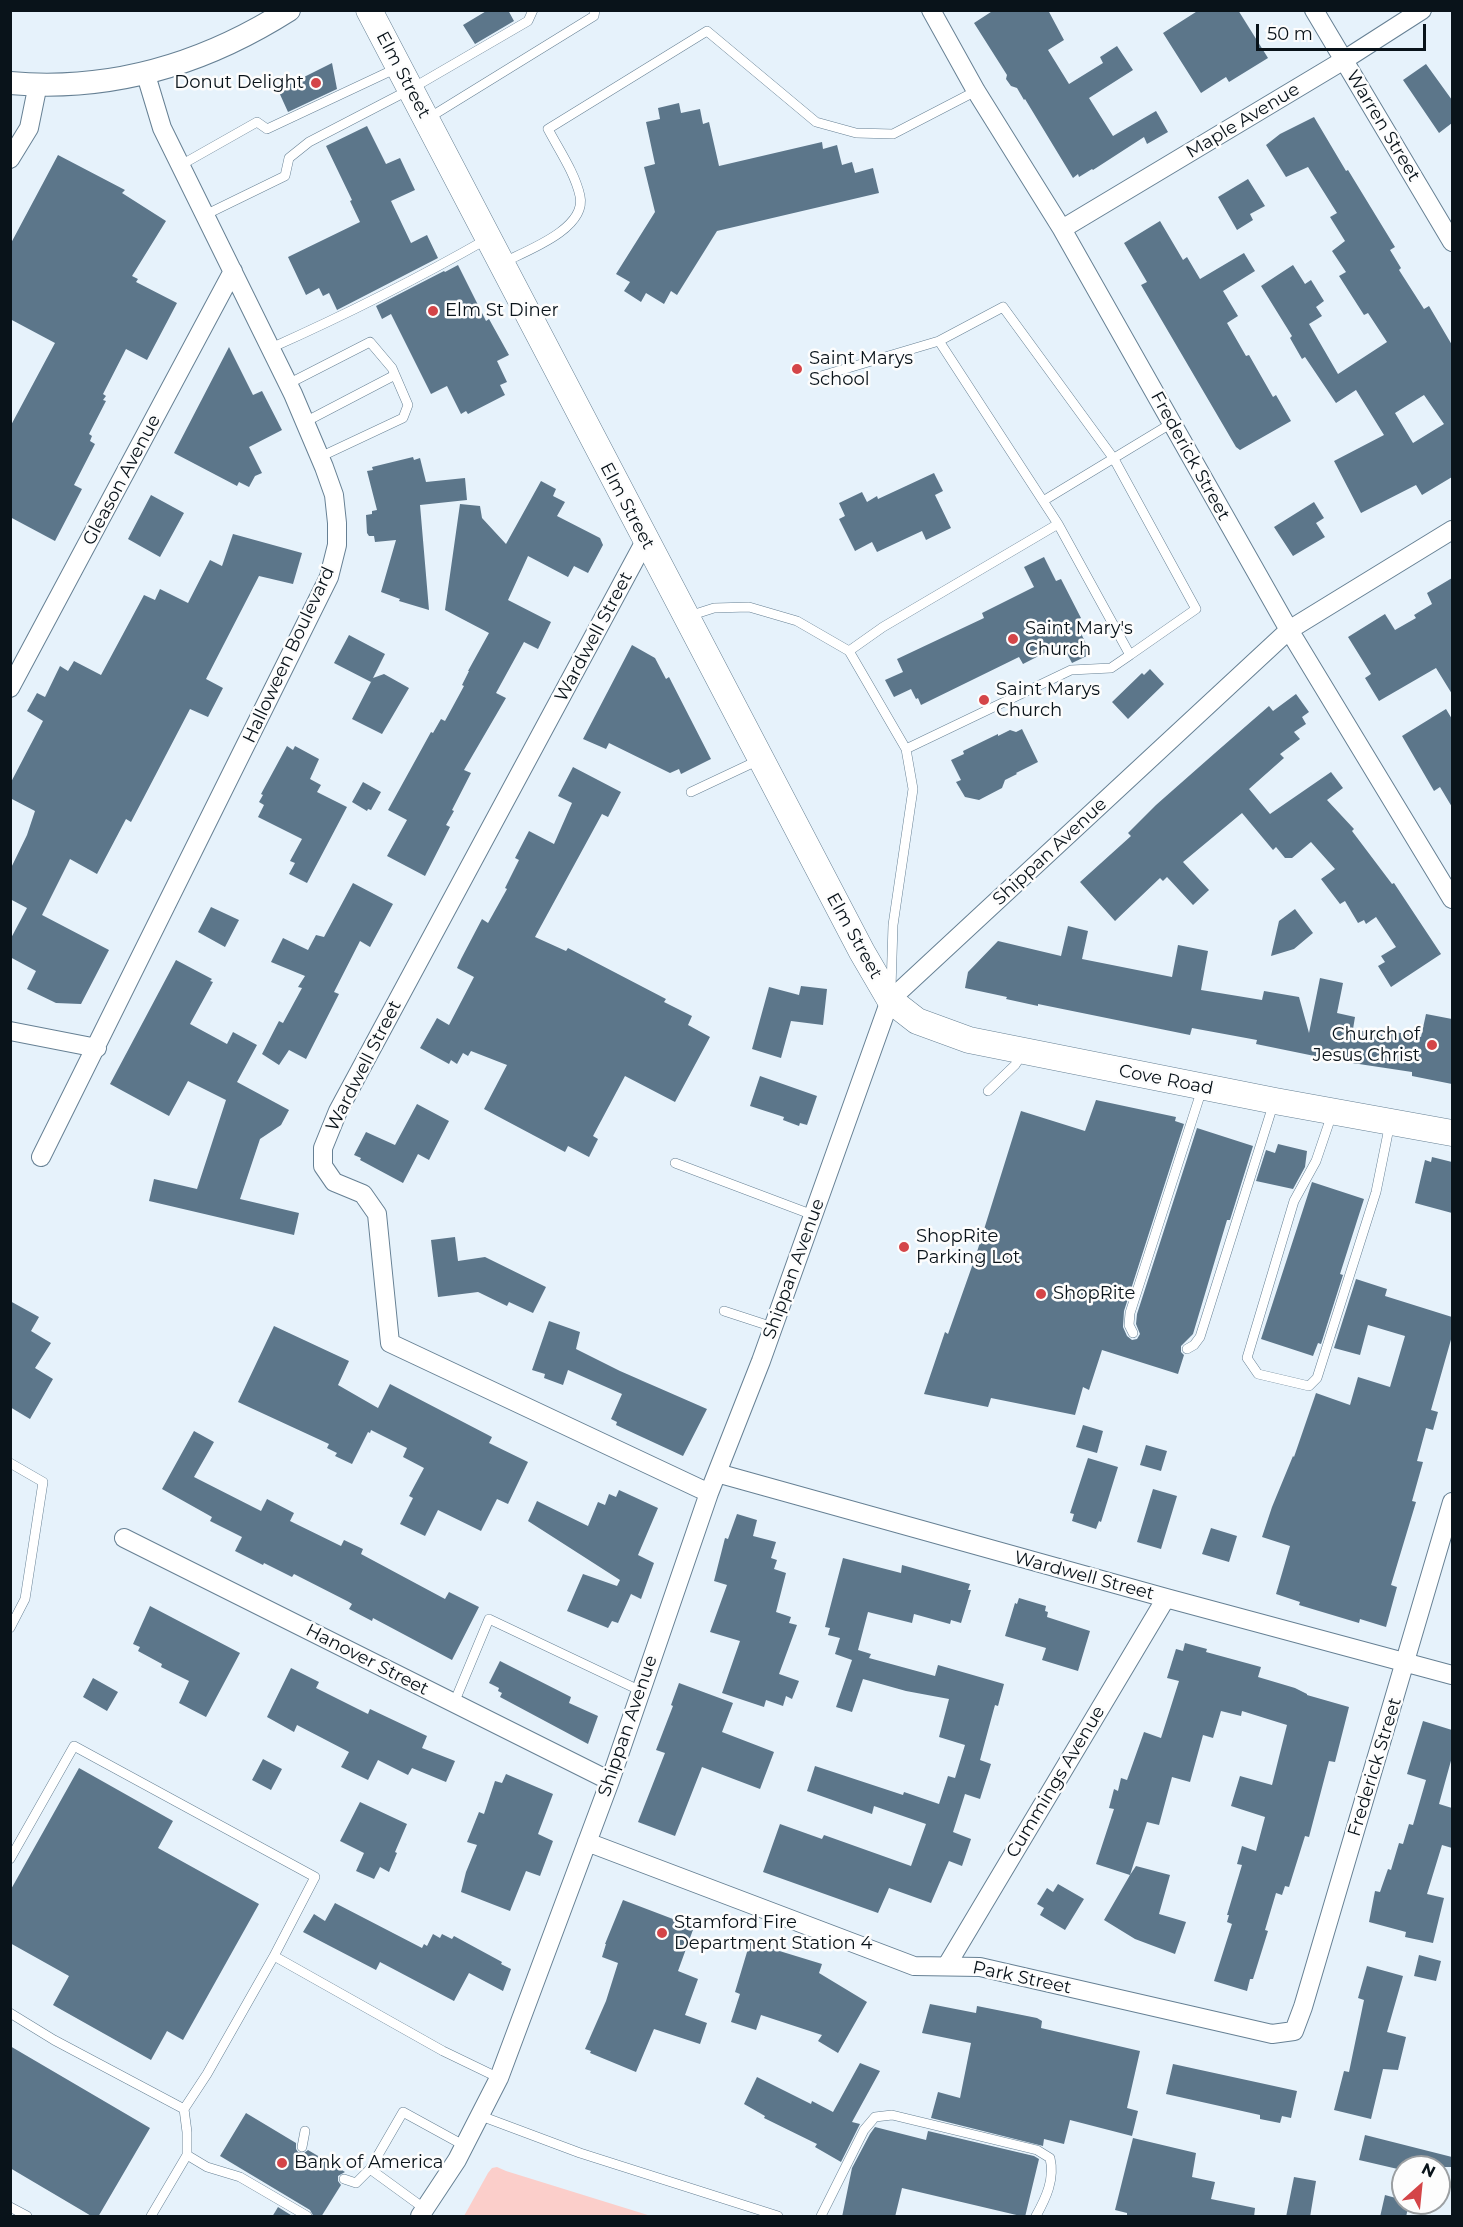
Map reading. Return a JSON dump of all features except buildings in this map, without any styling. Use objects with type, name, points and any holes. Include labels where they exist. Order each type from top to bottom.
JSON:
[{"type":"main road","name":"Elm Street","points":[[369,10],[645,541],[862,952],[890,1000]]},
{"type":"main road","name":"Cove Road","points":[[890,1000],[917,1022],[969,1040],[1275,1101],[1452,1132]]},
{"type":"street","points":[[10,83],[87,83],[146,75],[207,54],[261,28],[289,10]]},
{"type":"street","name":"Frederick Street","points":[[930,10],[976,91],[1062,229],[1289,630],[1452,899]]},
{"type":"street","name":"Warren Street","points":[[1314,10],[1452,242]]},
{"type":"street","name":"Maple Avenue","points":[[1062,229],[1344,60],[1422,10]]},
{"type":"street","name":"Halloween Boulevard","points":[[41,1157],[329,577],[337,545],[333,495],[320,457],[271,348],[162,128],[146,75]]},
{"type":"street","points":[[10,159],[28,128],[38,84]]},
{"type":"street","name":"Gleason Avenue","points":[[10,688],[233,271]]},
{"type":"street","name":"Shippan Avenue","points":[[422,2213],[465,2146],[499,2078],[610,1781],[709,1493],[773,1327],[890,1000],[1289,630],[1452,530]]},
{"type":"street","name":"Wardwell Street","points":[[645,541],[338,1111],[323,1148],[323,1166],[334,1182],[363,1194],[377,1214],[390,1343],[709,1493]]},
{"type":"street","points":[[10,1031],[97,1048]]},
{"type":"street","name":"Wardwell Street","points":[[717,1473],[1452,1675]]},
{"type":"street","name":"Frederick Street","points":[[1294,2031],[1452,1502]]},
{"type":"street","name":"Hanover Street","points":[[124,1538],[610,1781]]},
{"type":"street","name":"Cummings Avenue","points":[[947,1965],[1166,1598]]},
{"type":"street","name":"Park Street","points":[[587,1842],[914,1966],[980,1967],[1272,2034],[1294,2031]]},
{"type":"lane","points":[[180,165],[256,122],[267,129],[405,78],[528,21],[533,10]]},
{"type":"lane","points":[[427,119],[594,16],[595,10]]},
{"type":"lane","points":[[500,264],[569,227],[579,214],[581,198],[576,183],[548,129],[707,31],[816,122],[856,133],[893,134],[976,91]]},
{"type":"lane","points":[[205,215],[285,176],[289,158],[309,142],[405,78]]},
{"type":"lane","points":[[271,348],[335,320],[433,270],[487,239]]},
{"type":"lane","points":[[821,376],[939,341],[1003,307],[1114,459],[1196,609],[1111,668],[1071,670],[906,749]]},
{"type":"lane","points":[[939,341],[1058,524],[1130,656]]},
{"type":"lane","points":[[288,384],[370,342],[392,368],[408,405],[402,418],[320,457]]},
{"type":"lane","points":[[305,422],[395,375]]},
{"type":"lane","points":[[1043,501],[1172,423]]},
{"type":"lane","points":[[849,651],[883,627],[1058,524]]},
{"type":"lane","points":[[685,617],[714,608],[749,607],[798,621],[849,651],[906,749],[913,789],[893,925],[890,1000]]},
{"type":"lane","points":[[691,792],[760,759]]},
{"type":"lane","points":[[988,1091],[1015,1065],[1024,1052]]},
{"type":"lane","points":[[1133,1333],[1129,1325],[1130,1313],[1202,1087]]},
{"type":"lane","points":[[1187,1349],[1194,1345],[1200,1337],[1275,1101]]},
{"type":"lane","points":[[1333,1112],[1316,1161],[1294,1201],[1247,1358],[1258,1374],[1309,1386],[1317,1378],[1376,1192],[1391,1122]]},
{"type":"lane","points":[[675,1163],[813,1215]]},
{"type":"lane","points":[[724,1311],[773,1327]]},
{"type":"lane","points":[[10,1463],[44,1482],[25,1599],[10,1628]]},
{"type":"lane","points":[[454,1703],[489,1619],[641,1691]]},
{"type":"lane","points":[[10,1859],[74,1746],[315,1877],[274,1956],[207,2074],[184,2109],[187,2155],[151,2217]]},
{"type":"lane","points":[[274,1956],[443,2051],[499,2078]]},
{"type":"lane","points":[[10,2013],[54,2040],[184,2109]]},
{"type":"lane","points":[[344,2179],[356,2183],[370,2169],[403,2112],[465,2146]]},
{"type":"lane","points":[[821,2217],[864,2130],[875,2117],[892,2115],[1037,2151],[1050,2158],[1053,2170],[1046,2199],[1036,2217]]},
{"type":"lane","points":[[481,2116],[580,2153],[778,2217]]},
{"type":"lane","points":[[302,2147],[305,2131]]},
{"type":"lane","points":[[187,2155],[207,2167],[240,2177],[307,2217]]},
{"type":"lane","points":[[370,2169],[422,2213]]},
{"type":"lane","points":[[10,2207],[27,2217]]},
{"type":"shaded area","points":[[497,2167],[651,2216],[464,2216],[488,2173],[492,2168]]},
{"type":"place","name":"Donut Delight","points":[[316,83]]},
{"type":"place","name":"Elm St Diner","points":[[433,311]]},
{"type":"place","name":"Saint Marys School","points":[[797,369]]},
{"type":"place","name":"Saint Mary's Church","points":[[1013,639]]},
{"type":"place","name":"Saint Marys Church","points":[[984,700]]},
{"type":"place","name":"Church of Jesus Christ","points":[[1432,1045]]},
{"type":"place","name":"ShopRite Parking Lot","points":[[904,1247]]},
{"type":"place","name":"ShopRite","points":[[1041,1294]]},
{"type":"place","name":"Stamford Fire Department Station 4","points":[[662,1933]]},
{"type":"place","name":"Bank of America","points":[[282,2163]]}]
